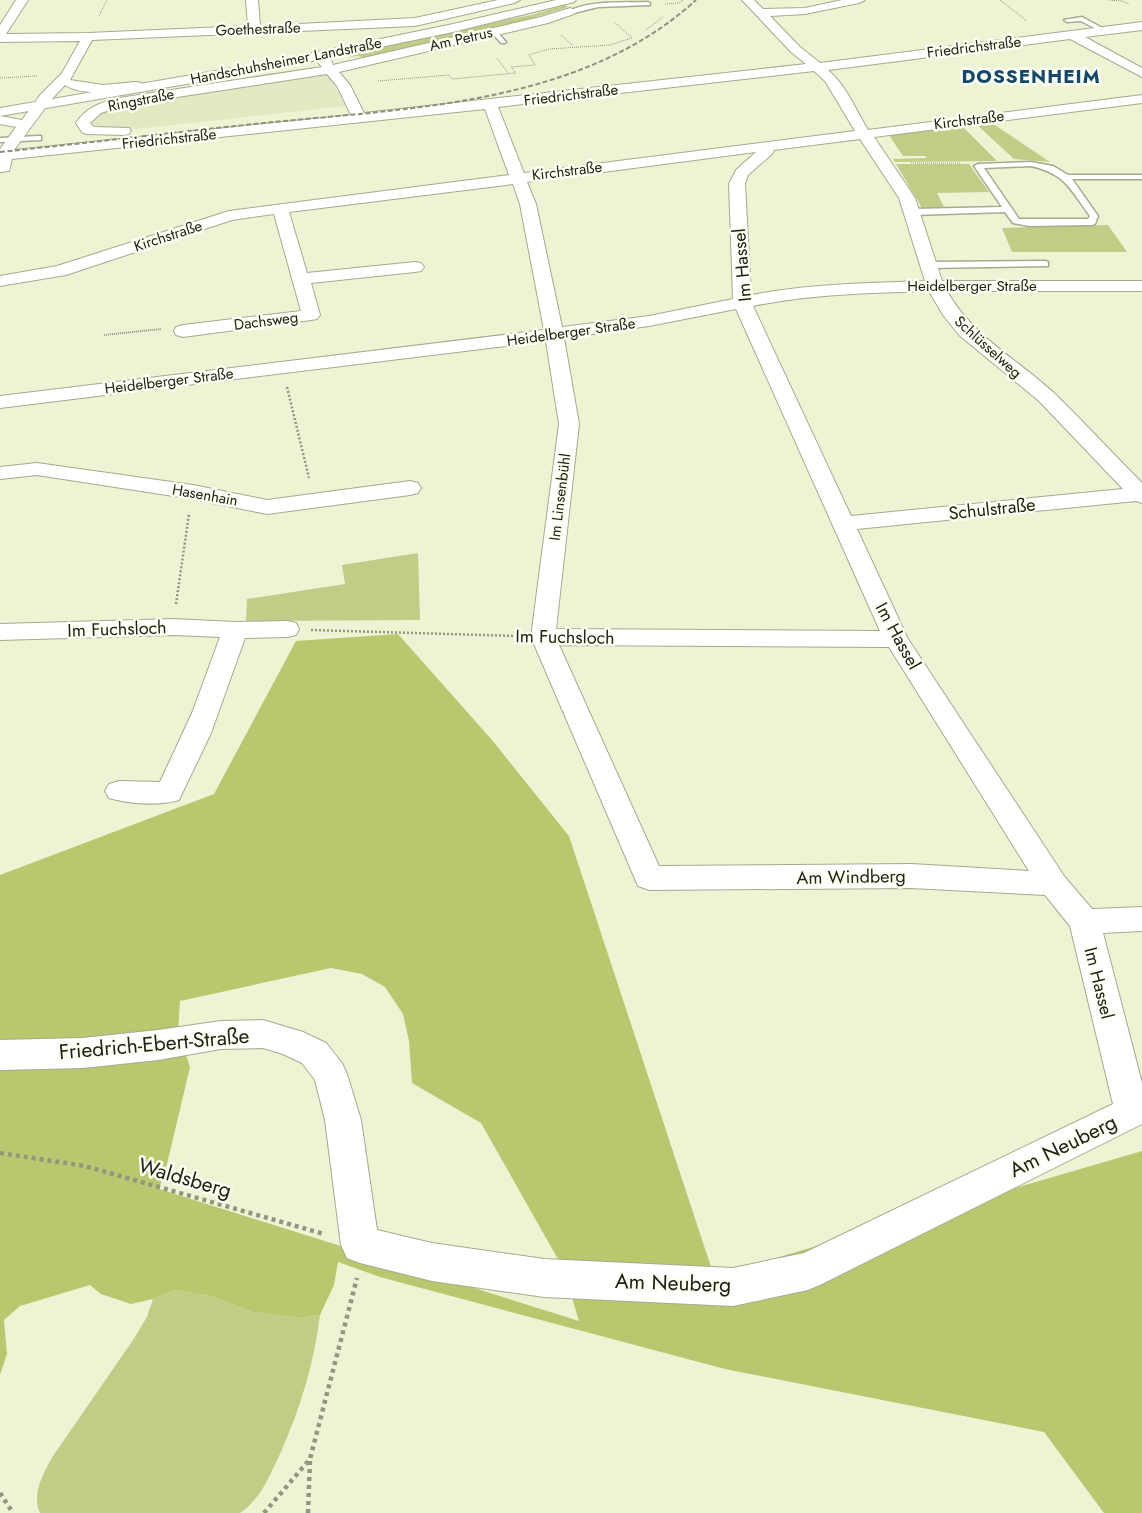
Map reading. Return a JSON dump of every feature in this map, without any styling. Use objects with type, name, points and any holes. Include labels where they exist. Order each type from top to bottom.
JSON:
[{"type":"street","points":[[7,1],[22,0]]},
{"type":"street","points":[[0,34],[22,0]]},
{"type":"street","points":[[252,0],[254,28]]},
{"type":"street","points":[[510,0],[532,10]]},
{"type":"street","name":"Goethestraße","points":[[0,38],[415,22],[510,0]]},
{"type":"street","name":"Schlüsselweg","points":[[748,0],[795,49],[830,78],[838,90],[883,164],[896,181],[913,212],[936,286],[949,311],[966,331],[1046,397],[1141,494]]},
{"type":"street","points":[[761,13],[805,11],[859,0]]},
{"type":"street","name":"Handschuhsheimer Landstraße","points":[[0,112],[304,59],[323,65],[532,10],[570,6]]},
{"type":"street","name":"Am Petrus","points":[[323,65],[544,20],[570,6]]},
{"type":"street","name":"Friedrichstraße","points":[[2,156],[357,113],[490,104],[818,67],[1142,26]]},
{"type":"street","points":[[1072,34],[1142,72]]},
{"type":"street","points":[[2,177],[38,138],[70,94],[70,79],[88,36]]},
{"type":"street","points":[[279,64],[323,65],[343,85],[357,113]]},
{"type":"street","name":"Ringstraße","points":[[323,65],[125,101],[96,110],[83,123],[91,131],[115,132],[357,113]]},
{"type":"street","points":[[70,79],[110,89],[169,83]]},
{"type":"street","points":[[2,177],[2,156],[38,106],[70,79]]},
{"type":"street","name":"Kirchstraße","points":[[0,280],[60,271],[230,216],[280,208],[1142,99]]},
{"type":"street","name":"Im Linsenbühl","points":[[490,104],[528,204],[554,334],[569,424],[543,637]]},
{"type":"street","points":[[0,120],[25,125]]},
{"type":"street","name":"Im Hassel","points":[[765,146],[767,151],[741,172],[737,184],[742,302],[896,639],[1053,884],[1084,922],[1132,1112]]},
{"type":"street","name":"Dachsweg","points":[[183,331],[311,315],[280,208]]},
{"type":"street","points":[[301,279],[415,267]]},
{"type":"street","name":"Heidelberger Straße","points":[[0,402],[649,321],[784,294],[837,289],[936,286],[1142,286]]},
{"type":"street","name":"Hasenhain","points":[[0,473],[37,469],[193,492],[267,506],[410,488]]},
{"type":"street","name":"Schulstraße","points":[[842,524],[1141,494]]},
{"type":"street","name":"Im Fuchsloch","points":[[0,632],[173,627],[235,630],[287,629]]},
{"type":"street","points":[[119,791],[169,793],[190,755],[217,685],[235,630]]},
{"type":"street","name":"Im Fuchsloch","points":[[543,637],[896,639]]},
{"type":"street","name":"Am Windberg","points":[[543,637],[649,878],[911,876],[1053,884]]},
{"type":"street","points":[[1084,922],[1142,919]]},
{"type":"street","name":"Friedrich-Ebert-Straße","points":[[0,1055],[83,1053],[158,1045],[221,1035],[263,1034],[291,1042],[314,1054],[330,1074],[343,1120],[360,1244]]},
{"type":"street","name":"Am Neuberg","points":[[360,1244],[432,1262],[544,1278],[733,1287],[808,1271],[1132,1112]]},
{"type":"lane","name":"Am Petrus","points":[[570,6],[648,4]]},
{"type":"lane","points":[[1067,20],[1082,19],[1104,31]]},
{"type":"lane","points":[[491,32],[497,34],[503,42]]},
{"type":"lane","points":[[0,140],[38,138]]},
{"type":"lane","points":[[1031,164],[1050,168],[1066,177],[1094,216],[1092,222],[1029,223],[1016,221],[978,166],[1031,164]]},
{"type":"lane","points":[[1066,177],[1142,177]]},
{"type":"lane","points":[[913,212],[1008,209]]},
{"type":"lane","points":[[929,265],[1045,264]]},
{"type":"path","points":[[96,21],[107,0]]},
{"type":"path","points":[[1000,0],[1044,38]]},
{"type":"path","points":[[1108,0],[1122,1],[1130,4]]},
{"type":"path","points":[[416,78],[449,75],[452,79],[516,73],[511,67],[535,64],[529,55],[542,51],[573,46],[595,47],[610,45],[632,38],[605,14],[591,6]]},
{"type":"path","points":[[503,67],[508,73]]},
{"type":"path","points":[[0,78],[5,78]]},
{"type":"path","points":[[470,78],[474,82]]},
{"type":"path","points":[[883,164],[968,163],[978,166]]},
{"type":"path","points":[[104,335],[169,328],[183,331]]},
{"type":"path","points":[[282,368],[315,501]]},
{"type":"path","points":[[173,627],[184,539],[193,492]]},
{"type":"path","name":"Im Fuchsloch","points":[[287,629],[543,637]]},
{"type":"path","name":"Waldsberg","points":[[0,1153],[86,1166],[360,1244]]},
{"type":"path","points":[[308,1513],[310,1459],[357,1286],[360,1244]]},
{"type":"path","points":[[264,1513],[310,1459]]},
{"type":"path","points":[[0,1493],[13,1513]]},
{"type":"shaded area","points":[[320,72],[329,75],[345,106],[117,131],[94,130],[87,121],[94,114],[119,104]]},
{"type":"green space","points":[[565,5],[568,7],[536,17],[540,19],[364,58],[341,55],[531,15]]},
{"type":"green space","points":[[989,121],[1050,162],[1014,159],[975,123]]},
{"type":"green space","points":[[961,125],[997,161],[895,162],[893,159],[927,158],[925,156],[903,156],[889,135]]},
{"type":"green space","points":[[896,164],[969,164],[989,192],[937,193],[944,207],[922,208]]},
{"type":"green space","points":[[1108,225],[1127,252],[1012,252],[1002,228]]},
{"type":"green space","points":[[418,553],[420,620],[246,621],[247,599],[345,584],[342,565]]},
{"type":"green space","points":[[398,634],[492,740],[569,836],[714,1276],[1142,1151],[1142,1513],[1104,1513],[1044,1432],[725,1369],[380,1277],[338,1262],[334,1285],[320,1315],[300,1318],[253,1312],[210,1296],[175,1290],[153,1299],[131,1304],[101,1294],[90,1285],[20,1306],[4,1320],[7,1354],[0,1375],[0,875],[214,794],[296,641]],"holes":[[[331,968],[362,974],[385,987],[403,1014],[409,1041],[412,1083],[481,1123],[563,1268],[579,1321],[159,1189],[167,1164],[190,1067],[178,1032],[180,1001]]]},
{"type":"green space","points":[[175,1290],[210,1296],[253,1312],[300,1318],[320,1315],[310,1369],[300,1403],[280,1454],[260,1493],[240,1513],[40,1513],[37,1498],[38,1491],[53,1456],[133,1340],[147,1317],[153,1299]]},
{"type":"railway","points":[[0,152],[377,112],[435,105],[492,95],[547,81],[601,61],[650,35],[696,0]]},
{"type":"district","name":"DOSSENHEIM","points":[[1031,76]]}]
